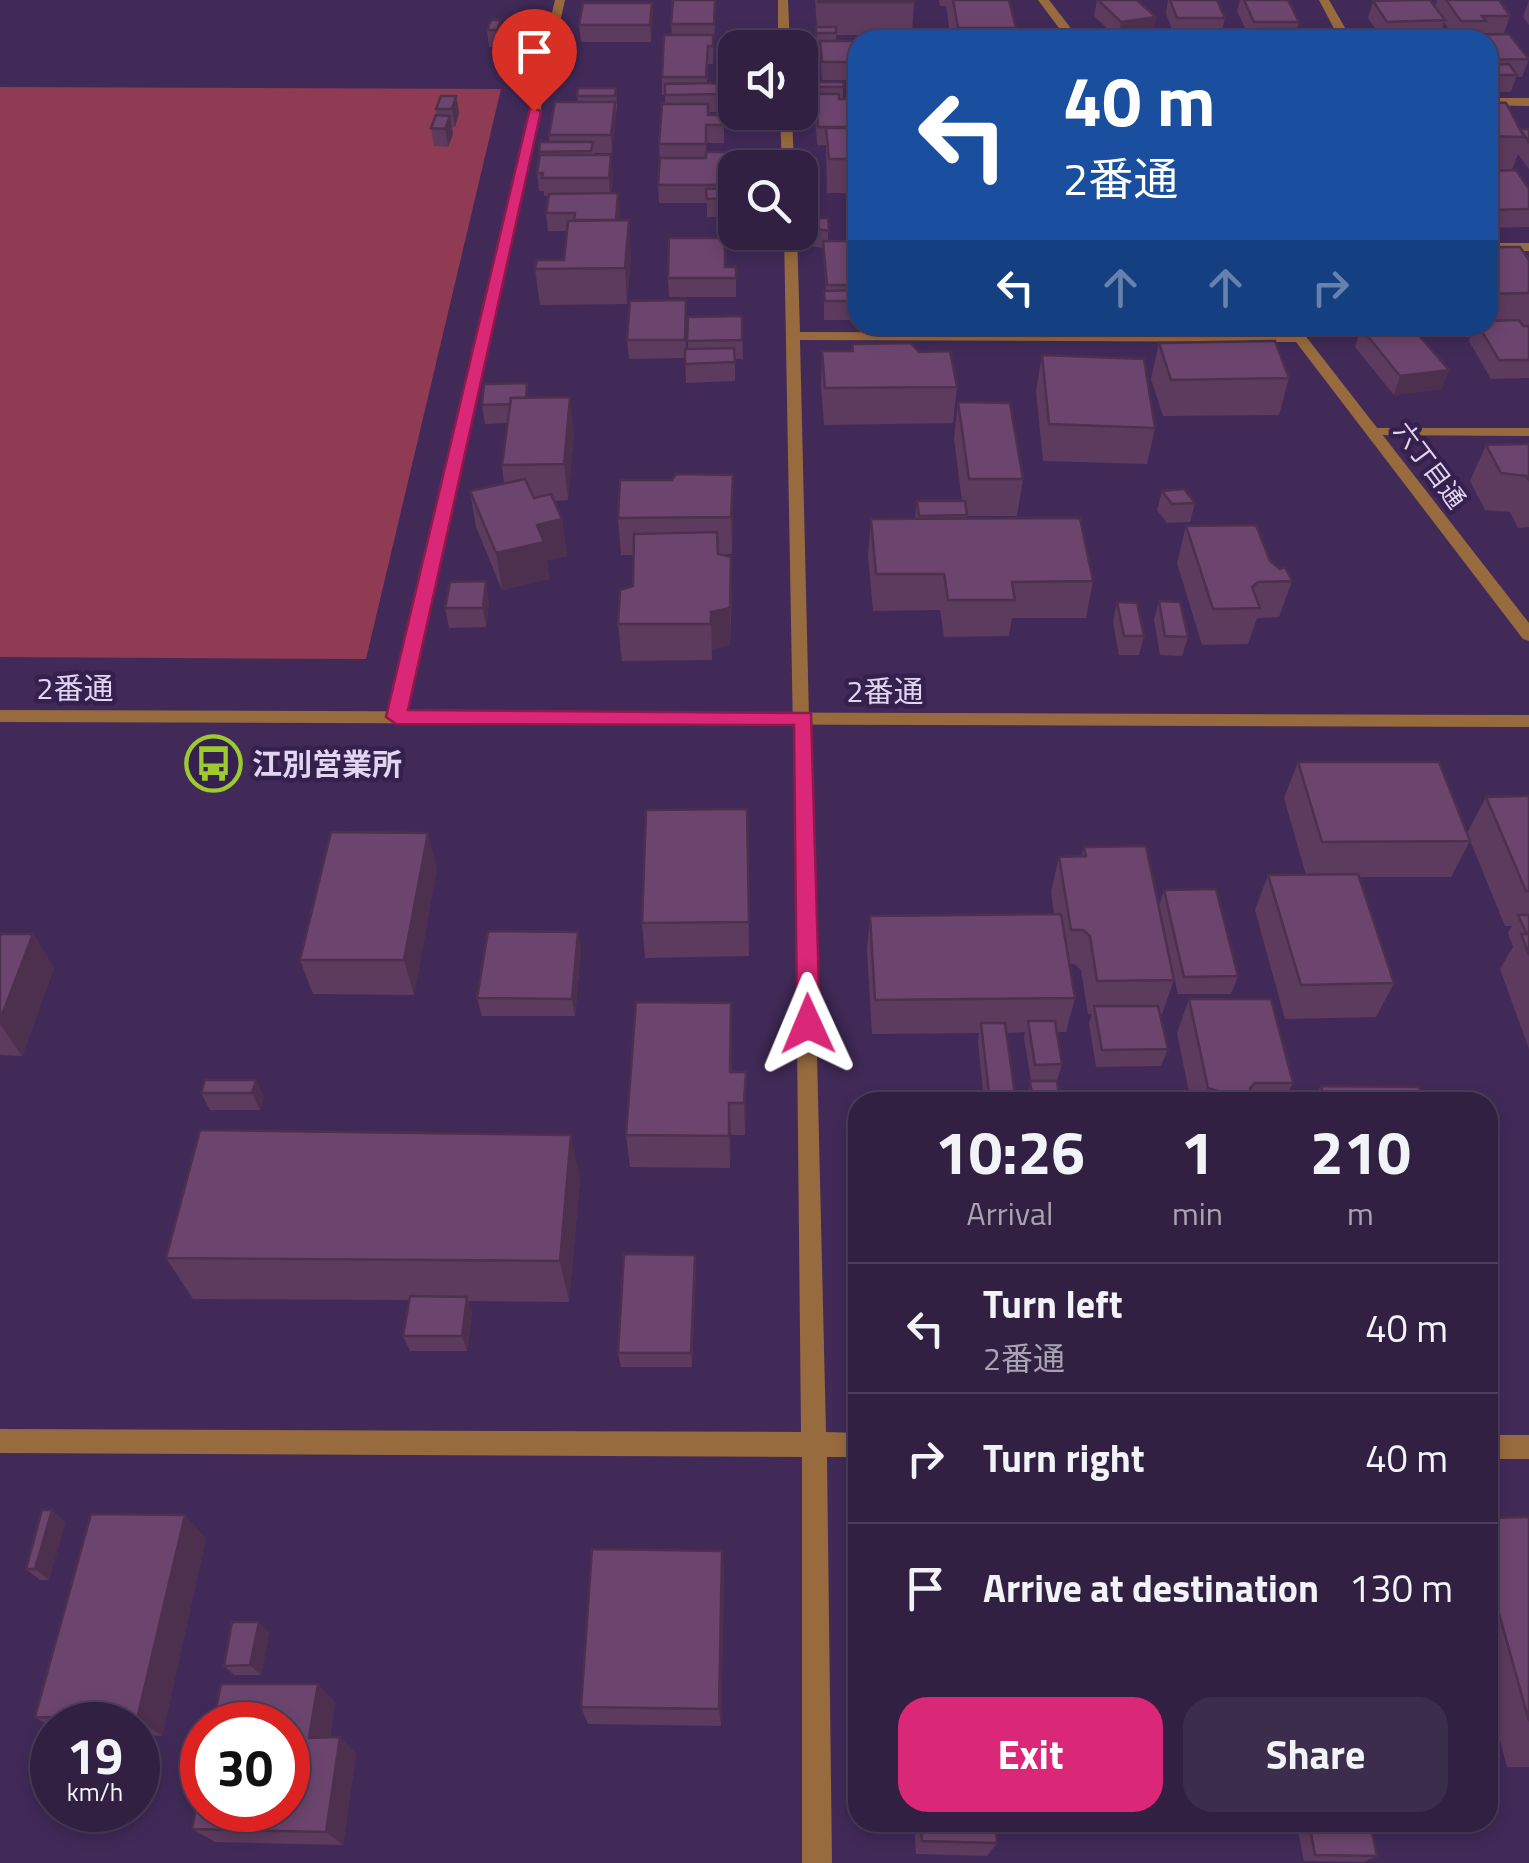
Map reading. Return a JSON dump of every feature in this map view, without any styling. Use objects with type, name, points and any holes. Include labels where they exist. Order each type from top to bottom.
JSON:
[{"type":"street","points":[[396,717],[560,0]]},
{"type":"street","points":[[783,0],[784,30]]},
{"type":"street","points":[[1043,0],[1066,30]]},
{"type":"street","points":[[1324,0],[1340,30]]},
{"type":"street","points":[[1498,102],[1529,102]]},
{"type":"street","points":[[1498,247],[1529,247]]},
{"type":"street","points":[[791,250],[804,718],[817,1863]]},
{"type":"street","points":[[793,336],[893,335]]},
{"type":"street","name":"六丁目通","points":[[1297,335],[1529,635]]},
{"type":"street","points":[[1373,432],[1529,432]]},
{"type":"street","name":"2番通","points":[[0,716],[1529,720]]},
{"type":"street","points":[[0,1441],[848,1444]]},
{"type":"street","points":[[1498,1447],[1529,1448]]},
{"type":"shaded area","points":[[0,87],[501,89],[366,659],[0,657]]},
{"type":"building","points":[[673,0],[715,0],[714,24],[671,24]]},
{"type":"building","points":[[914,0],[915,2],[818,2]]},
{"type":"building","points":[[953,0],[1009,0],[1016,28],[958,28]]},
{"type":"building","points":[[1098,0],[1137,0],[1156,17],[1121,22]]},
{"type":"building","points":[[1170,0],[1217,0],[1225,18],[1177,18]]},
{"type":"building","points":[[1244,0],[1288,0],[1299,22],[1254,22]]},
{"type":"building","points":[[1430,0],[1445,20],[1387,22],[1373,1]]},
{"type":"building","points":[[1446,0],[1499,0],[1510,16],[1461,21]]},
{"type":"building","points":[[583,3],[652,3],[650,25],[579,25]]},
{"type":"building","points":[[491,20],[501,20],[497,30],[487,30]]},
{"type":"building","points":[[836,27],[836,33],[818,33],[816,30]]},
{"type":"building","points":[[1498,34],[1509,34],[1529,59],[1498,60]]},
{"type":"building","points":[[664,35],[713,35],[713,46],[708,46],[706,77],[662,77]]},
{"type":"building","points":[[820,41],[848,41],[848,62],[822,62]]},
{"type":"building","points":[[1509,64],[1517,75],[1498,75],[1498,65]]},
{"type":"building","points":[[818,82],[843,82],[844,87],[818,87]]},
{"type":"building","points":[[717,83],[717,94],[665,95],[665,84]]},
{"type":"building","points":[[578,88],[616,88],[615,96],[577,96]]},
{"type":"building","points":[[818,94],[839,94],[839,99],[848,99],[848,127],[818,127]]},
{"type":"building","points":[[441,96],[456,96],[452,109],[436,109]]},
{"type":"building","points":[[555,102],[615,102],[611,135],[549,135]]},
{"type":"building","points":[[1498,103],[1506,103],[1524,137],[1498,136]]},
{"type":"building","points":[[662,104],[708,104],[708,115],[718,115],[718,125],[706,125],[706,144],[659,144]]},
{"type":"building","points":[[436,115],[450,116],[445,129],[431,128]]},
{"type":"building","points":[[826,128],[848,128],[848,159],[829,159]]},
{"type":"building","points":[[540,142],[593,142],[591,151],[539,152]]},
{"type":"building","points":[[706,152],[718,152],[718,185],[658,185],[660,158],[706,158]]},
{"type":"building","points":[[540,155],[611,155],[609,178],[542,178],[543,173],[537,173]]},
{"type":"building","points":[[1516,170],[1529,189],[1529,209],[1498,210],[1498,171]]},
{"type":"building","points":[[706,189],[718,189],[718,199],[707,199]]},
{"type":"building","points":[[618,193],[616,220],[574,220],[575,213],[546,213],[549,194]]},
{"type":"building","points":[[818,218],[828,218],[829,231],[818,229]]},
{"type":"building","points":[[629,220],[625,268],[535,269],[537,260],[564,260],[568,221]]},
{"type":"building","points":[[669,238],[718,238],[718,250],[725,250],[725,267],[736,267],[736,278],[668,278]]},
{"type":"building","points":[[823,241],[848,241],[848,285],[827,285]]},
{"type":"building","points":[[1498,247],[1520,247],[1529,260],[1529,293],[1498,294]]},
{"type":"building","points":[[848,290],[848,301],[825,301],[824,291]]},
{"type":"building","points":[[686,300],[685,340],[627,340],[630,301]]},
{"type":"building","points":[[742,316],[742,340],[687,341],[688,317]]},
{"type":"building","points":[[1519,320],[1523,326],[1529,326],[1529,360],[1499,360],[1484,335],[1498,335],[1498,321]]},
{"type":"building","points":[[1367,335],[1419,335],[1449,370],[1400,376]]},
{"type":"building","points":[[1275,341],[1289,378],[1171,380],[1159,343]]},
{"type":"building","points":[[911,343],[919,352],[950,351],[957,387],[825,388],[822,351],[853,351],[852,344]]},
{"type":"building","points":[[734,348],[735,362],[685,364],[685,349]]},
{"type":"building","points":[[1042,355],[1144,359],[1155,428],[1049,424]]},
{"type":"building","points":[[527,383],[526,398],[511,398],[510,404],[482,405],[484,384]]},
{"type":"building","points":[[570,397],[564,464],[502,465],[511,398]]},
{"type":"building","points":[[958,402],[1010,403],[1023,479],[969,479]]},
{"type":"building","points":[[1529,444],[1529,480],[1526,476],[1501,473],[1486,445]]},
{"type":"building","points":[[676,474],[733,475],[731,517],[618,518],[620,480],[672,480]]},
{"type":"building","points":[[525,479],[534,498],[551,494],[562,519],[537,525],[544,542],[496,553],[470,491]]},
{"type":"building","points":[[1184,489],[1195,503],[1172,504],[1162,491]]},
{"type":"building","points":[[917,501],[965,501],[967,515],[919,516]]},
{"type":"building","points":[[1080,518],[1093,581],[1012,582],[1015,600],[948,600],[944,574],[876,574],[871,519]]},
{"type":"building","points":[[1256,525],[1270,561],[1280,569],[1285,567],[1292,581],[1258,582],[1252,587],[1260,608],[1213,609],[1186,526]]},
{"type":"building","points":[[717,532],[718,554],[731,557],[730,608],[711,612],[711,624],[618,624],[620,590],[633,586],[634,534]]},
{"type":"building","points":[[486,581],[483,608],[445,608],[450,582]]},
{"type":"building","points":[[1159,601],[1180,602],[1188,637],[1165,636]]},
{"type":"building","points":[[1117,602],[1137,603],[1144,636],[1124,636]]},
{"type":"building","points":[[1298,762],[1439,762],[1470,841],[1322,842]]},
{"type":"building","points":[[1529,796],[1529,891],[1526,891],[1486,797]]},
{"type":"building","points":[[747,809],[749,922],[642,923],[646,810]]},
{"type":"building","points":[[331,832],[428,833],[404,960],[300,960]]},
{"type":"building","points":[[1146,846],[1174,980],[1097,981],[1090,936],[1083,930],[1071,930],[1059,857],[1086,856],[1084,847]]},
{"type":"building","points":[[1358,874],[1394,983],[1301,985],[1268,875]]},
{"type":"building","points":[[1216,889],[1238,976],[1184,977],[1164,890]]},
{"type":"building","points":[[1061,914],[1075,998],[875,1000],[870,916]]},
{"type":"building","points":[[1518,915],[1529,915],[1529,934],[1527,934]]},
{"type":"building","points":[[488,931],[578,932],[572,999],[477,998]]},
{"type":"building","points":[[0,934],[33,934],[0,1020]]},
{"type":"building","points":[[1521,934],[1529,934],[1529,955]]},
{"type":"building","points":[[1189,999],[1271,999],[1293,1083],[1255,1083],[1251,1092],[1208,1088]]},
{"type":"building","points":[[636,1002],[731,1003],[730,1072],[746,1072],[744,1103],[729,1103],[729,1136],[626,1135]]},
{"type":"building","points":[[1094,1006],[1158,1006],[1168,1049],[1102,1050]]},
{"type":"building","points":[[1028,1021],[1055,1021],[1062,1064],[1035,1065]]},
{"type":"building","points":[[981,1023],[1005,1023],[1015,1092],[989,1092]]},
{"type":"building","points":[[205,1080],[256,1080],[252,1093],[201,1093]]},
{"type":"building","points":[[1030,1081],[1057,1081],[1059,1092],[1032,1092]]},
{"type":"building","points":[[1321,1086],[1419,1087],[1420,1092],[1322,1092]]},
{"type":"building","points":[[200,1130],[571,1135],[560,1261],[166,1258]]},
{"type":"building","points":[[624,1254],[695,1255],[691,1353],[618,1353]]},
{"type":"building","points":[[410,1296],[467,1297],[462,1336],[403,1336]]},
{"type":"building","points":[[42,1510],[52,1510],[35,1569],[26,1569]]},
{"type":"building","points":[[91,1514],[185,1515],[141,1702],[39,1702]]},
{"type":"building","points":[[1529,1517],[1529,1721],[1498,1610],[1498,1518]]},
{"type":"building","points":[[592,1549],[722,1551],[719,1709],[581,1707]]},
{"type":"building","points":[[232,1622],[259,1622],[250,1665],[224,1666]]},
{"type":"building","points":[[221,1684],[318,1684],[310,1732],[310,1702],[217,1702]]},
{"type":"building","points":[[340,1737],[326,1832],[310,1832],[310,1738]]},
{"type":"building","points":[[922,1832],[996,1832],[997,1843],[922,1841]]},
{"type":"building","points":[[1311,1832],[1372,1832],[1377,1856],[1315,1855]]},
{"type":"place","name":"江別営業所","points":[[213,764]]},
{"type":"route","points":[[534,111],[396,717],[804,718],[808,1024]]}]
